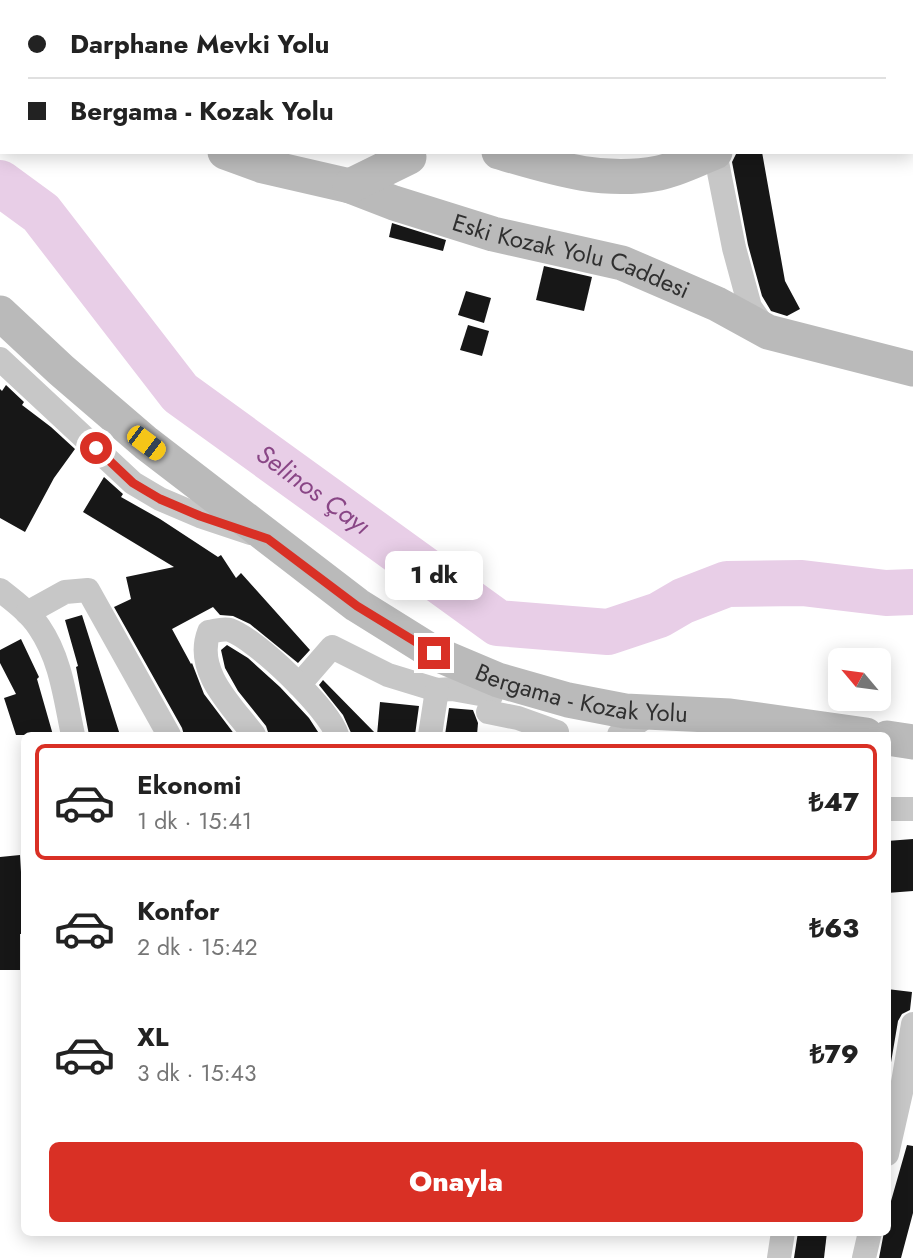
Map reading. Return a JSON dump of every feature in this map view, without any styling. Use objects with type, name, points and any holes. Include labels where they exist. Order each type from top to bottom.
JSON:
[{"type":"main road","name":"Eski Kozak Yolu Caddesi","points":[[230,154],[263,166],[350,186],[394,203],[493,234],[622,263],[717,304],[768,332],[913,369]]},
{"type":"main road","points":[[350,186],[416,154]]},
{"type":"main road","points":[[394,203],[416,154]]},
{"type":"main road","points":[[506,154],[562,171],[618,178],[662,172],[710,154]]},
{"type":"main road","name":"Bergama - Kozak Yolu","points":[[0,313],[146,443],[357,606],[423,646],[491,706],[568,700],[625,711],[730,716],[845,732]]},
{"type":"main road","points":[[891,738],[913,741]]},
{"type":"street","points":[[715,154],[734,248],[750,307],[768,332]]},
{"type":"street","points":[[0,359],[133,483],[160,499],[200,516],[268,539]]},
{"type":"street","points":[[0,590],[39,626],[53,652],[72,732]]},
{"type":"street","points":[[27,613],[65,592],[88,590],[167,732]]},
{"type":"street","points":[[252,732],[206,666],[204,645],[209,632],[226,628],[243,636],[299,685],[333,723],[336,732]]},
{"type":"street","points":[[299,685],[332,648],[388,675],[436,690],[452,689],[517,718],[557,732]]},
{"type":"street","points":[[430,732],[436,690]]},
{"type":"street","points":[[623,732],[651,713]]},
{"type":"street","points":[[891,809],[913,809]]},
{"type":"street","points":[[891,1136],[913,1024]]},
{"type":"street","points":[[779,1258],[782,1236]]},
{"type":"street","points":[[864,1258],[869,1236]]},
{"type":"building","points":[[736,154],[762,154],[785,281],[800,309],[787,316],[771,311],[762,296],[748,245],[732,162]]},
{"type":"building","points":[[392,223],[446,240],[443,251],[389,237]]},
{"type":"building","points":[[544,266],[592,277],[584,311],[536,300]]},
{"type":"building","points":[[466,291],[491,298],[484,323],[458,315]]},
{"type":"building","points":[[468,325],[489,331],[482,356],[460,350]]},
{"type":"building","points":[[6,385],[24,402],[22,405],[75,449],[54,478],[25,532],[0,518],[0,389],[2,391]]},
{"type":"building","points":[[104,477],[123,494],[121,497],[218,557],[221,555],[236,578],[241,573],[310,650],[298,663],[250,624],[233,616],[220,615],[213,607],[172,629],[192,663],[204,694],[233,732],[183,732],[114,607],[131,599],[126,577],[174,567],[83,512]]},
{"type":"building","points":[[82,615],[119,732],[88,732],[76,667],[78,666],[65,620]]},
{"type":"building","points":[[21,639],[39,677],[37,679],[52,732],[21,732],[21,735],[16,735],[4,698],[16,694],[0,663],[0,650]]},
{"type":"building","points":[[227,645],[248,658],[280,687],[309,718],[318,732],[268,732],[238,691],[225,668],[221,650]]},
{"type":"building","points":[[323,680],[374,732],[351,732],[343,715],[319,685]]},
{"type":"building","points":[[380,702],[419,706],[415,732],[377,732]]},
{"type":"building","points":[[449,708],[473,710],[478,723],[477,732],[445,732]]},
{"type":"building","points":[[913,839],[913,891],[891,893],[891,841]]},
{"type":"building","points":[[20,855],[20,970],[0,970],[0,857]]},
{"type":"building","points":[[891,989],[912,992],[910,1010],[902,1014],[898,1021],[891,1062]]},
{"type":"building","points":[[907,1145],[913,1146],[913,1213],[901,1258],[879,1258],[883,1236],[891,1236],[891,1201]]},
{"type":"building","points":[[797,1236],[827,1236],[824,1258],[794,1258]]},
{"type":"waterway","name":"Selinos Çayı","points":[[0,183],[41,213],[180,393],[498,623],[608,632],[659,615],[683,601],[727,584],[802,583],[886,593],[913,592]]},
{"type":"route","points":[[96,448],[133,483],[160,499],[268,539],[357,606],[434,653]]}]
